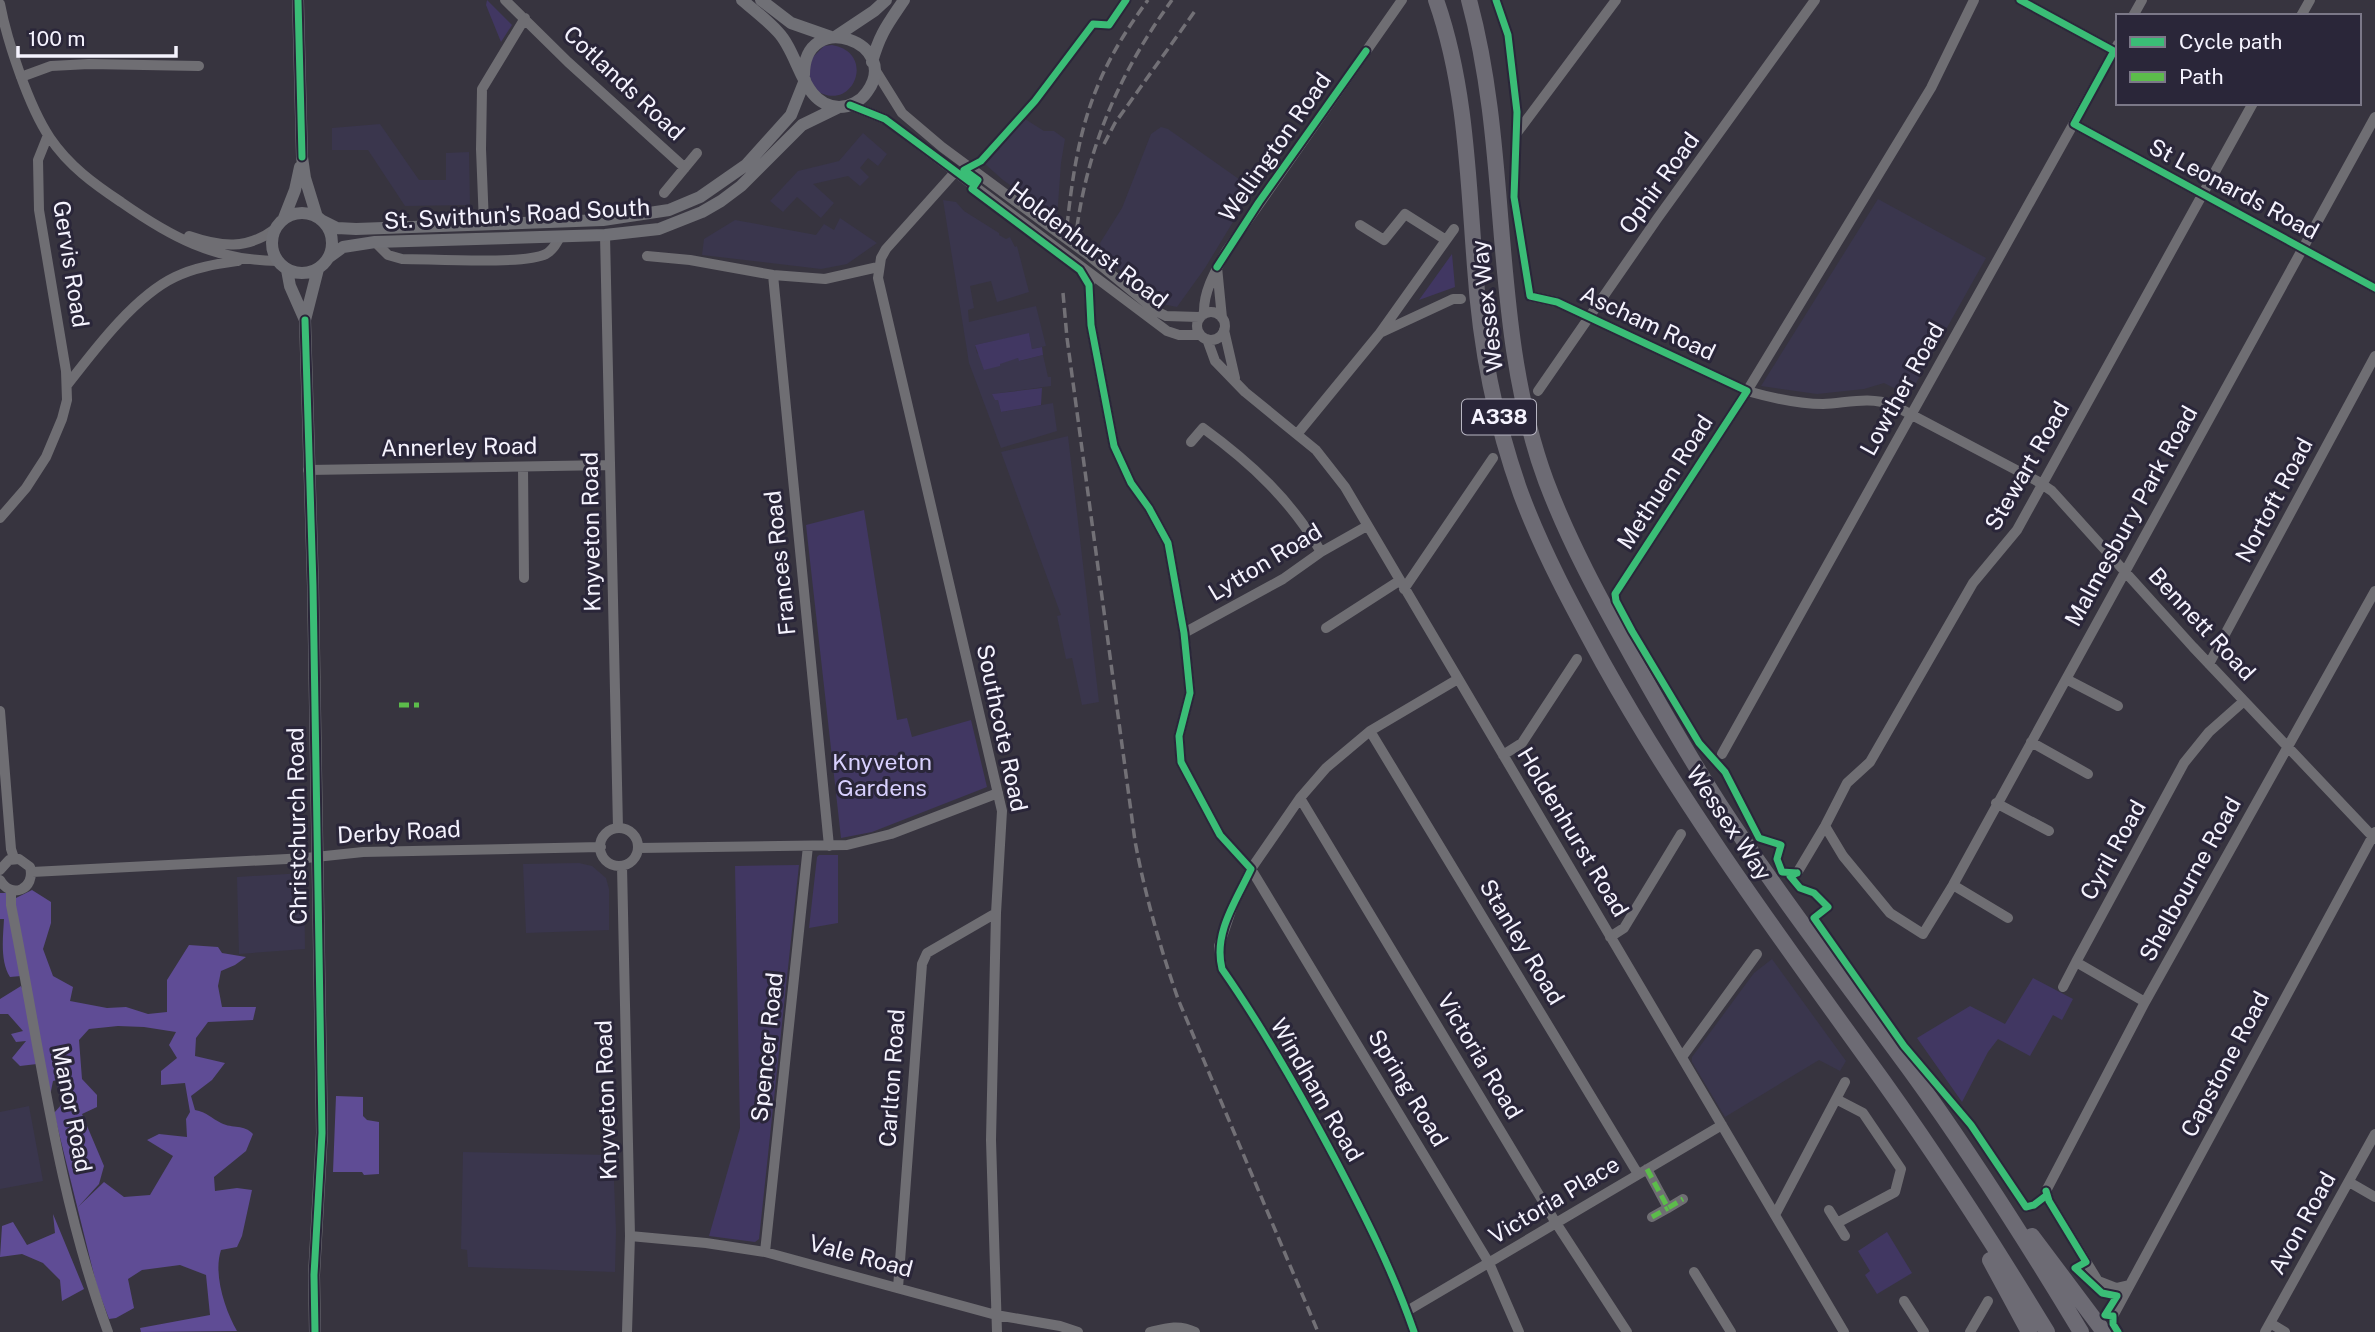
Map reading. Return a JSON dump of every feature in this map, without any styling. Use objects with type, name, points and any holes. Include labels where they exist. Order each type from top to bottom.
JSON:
[{"type":"highway","name":"Wessex Way","points":[[1436,0],[1454,66],[1459,99],[1486,360],[1514,472],[1547,557],[1619,690],[1690,807],[1930,1149],[2047,1332]]},
{"type":"highway","name":"Wessex Way","points":[[1469,0],[1483,60],[1488,98],[1504,277],[1517,373],[1533,440],[1567,532],[1626,646],[1721,806],[1953,1130],[2081,1332]]},
{"type":"highway","points":[[1953,1130],[2104,1332]]},
{"type":"highway","points":[[1930,1149],[2029,1332]]},
{"type":"main road","points":[[298,0],[302,157],[305,178],[319,218],[331,233],[331,250],[318,270],[297,274],[277,261],[271,245],[275,229],[284,218],[295,190],[302,157]]},
{"type":"main road","points":[[742,0],[779,33],[809,91],[817,100],[827,105],[844,106],[867,92],[872,82],[873,65],[883,31],[904,0]]},
{"type":"main road","points":[[761,0],[790,23],[833,37],[852,39],[861,45],[873,65]]},
{"type":"main road","points":[[804,78],[808,54],[815,46],[874,11],[886,0]]},
{"type":"main road","name":"St. Swithun's Road South","points":[[319,218],[337,228],[625,217],[669,210],[691,202],[734,176],[766,145],[791,115],[804,78]]},
{"type":"main road","name":"St. Swithun's Road South","points":[[328,258],[342,247],[374,242],[605,235],[659,229],[702,212],[741,186],[802,125],[844,106]]},
{"type":"main road","points":[[284,218],[301,213],[319,218]]},
{"type":"main road","name":"Christchurch Road","points":[[287,270],[290,286],[305,320]]},
{"type":"main road","name":"Christchurch Road","points":[[315,1332],[314,1275],[323,1132],[313,586],[305,320],[318,270]]},
{"type":"street","name":"Cotlands Road","points":[[505,0],[568,62],[685,167]]},
{"type":"street","name":"Wellington Road","points":[[1202,316],[1203,303],[1217,267],[1259,202],[1402,0]]},
{"type":"street","points":[[1516,134],[1616,0]]},
{"type":"street","name":"Ophir Road","points":[[1538,391],[1657,219],[1815,0]]},
{"type":"street","name":"Methuen Road","points":[[1615,594],[1747,391],[1931,88],[1974,0]]},
{"type":"street","points":[[2020,0],[2116,47]]},
{"type":"street","name":"Gervis Road","points":[[0,4],[21,77],[48,135],[63,156],[88,180],[147,220],[188,243],[245,260],[277,261]]},
{"type":"street","points":[[484,224],[482,89],[525,18]]},
{"type":"street","name":"Lowther Road","points":[[1723,754],[2116,47]]},
{"type":"street","name":"Holdenhurst Road","points":[[873,65],[902,113],[942,147],[1088,255],[1156,311],[1166,316],[1202,316],[1216,313],[1222,318]]},
{"type":"street","points":[[21,77],[51,66],[199,66]]},
{"type":"street","name":"Stewart Road","points":[[1797,873],[1847,783],[1870,762],[1973,583],[2010,541],[2252,105]]},
{"type":"street","name":"Holdenhurst Road","points":[[844,106],[885,119],[956,171],[1088,277],[1167,331],[1204,337]]},
{"type":"street","name":"Malmesbury Park Road","points":[[1825,826],[1843,856],[1888,911],[1923,934],[1953,885],[2375,117]]},
{"type":"street","name":"St Leonards Road","points":[[2074,124],[2375,288]]},
{"type":"street","name":"Gervis Road","points":[[0,518],[26,488],[46,457],[67,400],[68,384],[39,210],[38,160],[48,135]]},
{"type":"street","points":[[664,192],[697,153]]},
{"type":"street","points":[[647,256],[690,260],[773,275],[825,279],[878,267],[887,248],[956,171]]},
{"type":"street","points":[[1360,225],[1384,240],[1405,214],[1446,240]]},
{"type":"street","name":"Gervis Road","points":[[147,220],[197,239],[226,245],[261,239],[275,229]]},
{"type":"street","points":[[1298,433],[1380,333],[1454,229]]},
{"type":"street","name":"Knyveton Road","points":[[605,235],[618,828]]},
{"type":"street","points":[[374,242],[388,256],[402,259],[503,260],[545,254],[555,247],[560,237]]},
{"type":"street","points":[[68,384],[107,336],[162,285],[209,265],[245,260]]},
{"type":"street","name":"Southcote Road","points":[[878,267],[878,278],[998,793],[1002,831],[996,913],[991,1140],[997,1332]]},
{"type":"street","points":[[1217,267],[1222,318],[1235,379]]},
{"type":"street","name":"Frances Road","points":[[773,275],[829,846]]},
{"type":"street","name":"Spring Road","points":[[1088,277],[1091,325],[1114,446],[1131,483],[1149,508],[1168,543],[1184,633],[1190,693],[1179,736],[1181,762],[1220,835],[1251,869],[1489,1263],[1519,1332]]},
{"type":"street","name":"Ascham Road","points":[[1530,296],[1557,302],[1747,391],[1801,403],[1842,403],[1871,399],[1883,401],[1912,415]]},
{"type":"street","points":[[1380,333],[1453,299],[1461,299]]},
{"type":"street","name":"Holdenhurst Road","points":[[1202,316],[1197,327],[1215,360],[1245,392],[1298,433],[1332,469],[1843,1329]]},
{"type":"street","points":[[1204,337],[1220,337],[1224,330]]},
{"type":"street","name":"Nortoft Road","points":[[2209,664],[2375,356]]},
{"type":"street","name":"Bennett Road","points":[[1912,415],[2052,491],[2209,664],[2374,836]]},
{"type":"street","points":[[1191,442],[1203,428],[1240,455],[1279,492],[1309,531],[1321,552]]},
{"type":"street","points":[[1326,628],[1402,585],[1493,458]]},
{"type":"street","name":"Annerley Road","points":[[308,470],[610,465]]},
{"type":"street","points":[[523,467],[524,578]]},
{"type":"street","name":"Lytton Road","points":[[1184,633],[1283,579],[1321,552],[1367,526]]},
{"type":"street","name":"Shelbourne Road","points":[[2129,1285],[2116,1288],[2098,1282],[2049,1201],[2046,1191],[2146,1002],[2375,591]]},
{"type":"street","points":[[1503,755],[1522,743],[1577,659]]},
{"type":"street","points":[[2066,679],[2118,706]]},
{"type":"street","name":"Windham Road","points":[[1414,1332],[1369,1225],[1298,1091],[1222,969],[1219,957],[1221,935],[1251,869],[1300,798],[1326,768],[1370,731],[1458,680]]},
{"type":"street","name":"Cyril Road","points":[[2063,987],[2184,763],[2209,732],[2244,701]]},
{"type":"street","points":[[0,711],[14,859]]},
{"type":"street","name":"Stanley Road","points":[[1370,731],[1643,1172],[1668,1208]]},
{"type":"street","points":[[2031,742],[2088,774]]},
{"type":"street","points":[[638,848],[847,845],[891,834],[998,793]]},
{"type":"street","name":"Victoria Road","points":[[1300,798],[1556,1223],[1627,1332]]},
{"type":"street","points":[[1996,803],[2049,831]]},
{"type":"street","points":[[618,828],[635,836],[638,848],[634,860],[622,866],[607,862],[600,847],[608,832],[618,828]]},
{"type":"street","points":[[1610,937],[1624,928],[1681,834]]},
{"type":"street","name":"Capstone Road","points":[[2113,1316],[2374,836]]},
{"type":"street","name":"Spencer Road","points":[[765,1252],[808,846]]},
{"type":"street","name":"Derby Road","points":[[32,872],[317,858],[363,852],[600,847]]},
{"type":"street","points":[[0,870],[5,862],[14,859],[27,863],[32,872],[30,883],[16,891],[11,891],[0,880]]},
{"type":"street","name":"Knyveton Road","points":[[622,866],[630,1236],[627,1332]]},
{"type":"street","points":[[1953,885],[2008,918]]},
{"type":"street","name":"Manor Road","points":[[11,891],[11,905],[51,1122],[83,1255],[108,1332]]},
{"type":"street","name":"Carlton Road","points":[[898,1288],[922,964],[927,953],[996,913]]},
{"type":"street","points":[[1682,1057],[1757,954]]},
{"type":"street","points":[[2076,962],[2146,1002]]},
{"type":"street","points":[[1775,1215],[1845,1082]]},
{"type":"street","points":[[1836,1099],[1863,1113],[1901,1169],[1895,1192],[1837,1223]]},
{"type":"street","name":"Victoria Place","points":[[1407,1311],[1722,1125]]},
{"type":"street","name":"Avon Road","points":[[2267,1328],[2375,1134]]},
{"type":"street","points":[[2349,1182],[2375,1197]]},
{"type":"street","points":[[1652,1217],[1683,1199]]},
{"type":"street","points":[[1829,1210],[1845,1236]]},
{"type":"street","name":"Vale Road","points":[[630,1236],[765,1252],[996,1315],[1060,1326],[1078,1332]]},
{"type":"street","points":[[1694,1272],[1731,1332]]},
{"type":"street","points":[[1904,1301],[1924,1332]]},
{"type":"street","points":[[1970,1332],[1988,1301]]},
{"type":"street","points":[[1150,1332],[1173,1327],[1190,1330]]},
{"type":"street","points":[[2267,1328],[2285,1332]]},
{"type":"street","points":[[1830,1332],[1843,1329]]},
{"type":"shaded area","points":[[1025,119],[1044,131],[1054,131],[1065,139],[1057,219],[985,164]]},
{"type":"shaded area","points":[[380,124],[419,180],[446,180],[446,153],[469,152],[470,205],[405,206],[368,150],[332,150],[332,128]]},
{"type":"shaded area","points":[[1161,127],[1168,129],[1253,189],[1205,268],[1177,307],[1162,304],[1105,258],[1100,243],[1122,208],[1151,134]]},
{"type":"shaded area","points":[[863,133],[887,154],[878,166],[868,158],[860,168],[869,177],[860,186],[848,176],[813,184],[834,203],[821,218],[797,197],[783,212],[770,201],[798,171],[839,161]]},
{"type":"shaded area","points":[[1878,199],[1986,258],[1911,392],[1906,394],[1884,383],[1864,389],[1817,394],[1761,386]]},
{"type":"shaded area","points":[[943,200],[956,202],[964,211],[999,235],[1006,239],[1010,237],[1015,247],[1017,246],[1029,292],[997,302],[991,281],[970,286],[974,308],[968,310],[969,322],[1036,306],[1046,346],[1032,349],[1029,334],[975,345],[977,353],[999,364],[1006,359],[1018,358],[1020,361],[1043,355],[1048,377],[1051,377],[1051,386],[993,394],[998,399],[1001,412],[1053,403],[1057,431],[1001,448],[969,363]]},
{"type":"shaded area","points":[[840,218],[877,243],[847,264],[821,269],[702,255],[704,239],[735,220],[816,235],[824,224],[834,230]]},
{"type":"shaded area","points":[[1068,436],[1099,702],[1082,705],[1072,658],[1066,659],[1057,616],[1061,615],[1001,452]]},
{"type":"shaded area","points":[[579,863],[592,866],[606,878],[609,889],[609,930],[526,933],[523,864]]},
{"type":"shaded area","points":[[304,873],[305,949],[239,954],[237,877]]},
{"type":"shaded area","points":[[32,890],[51,902],[51,923],[43,949],[53,976],[73,987],[70,1001],[107,1008],[126,1007],[148,1014],[167,1012],[167,980],[189,945],[218,947],[222,953],[246,957],[221,971],[218,986],[222,1007],[256,1007],[253,1020],[208,1022],[196,1038],[195,1056],[225,1063],[212,1080],[191,1096],[195,1110],[253,1134],[246,1151],[214,1177],[215,1191],[237,1188],[252,1190],[237,1247],[221,1250],[219,1260],[219,1281],[228,1313],[237,1331],[141,1332],[140,1328],[210,1315],[206,1275],[180,1265],[142,1270],[128,1279],[134,1308],[109,1319],[97,1287],[54,1113],[62,1104],[57,1080],[53,1081],[50,1096],[14,899]],"holes":[[[144,1027],[176,1032],[169,1045],[177,1058],[161,1071],[161,1085],[185,1083],[190,1112],[186,1119],[187,1137],[159,1134],[147,1140],[173,1156],[150,1195],[124,1197],[104,1182],[78,1207],[99,1184],[104,1166],[82,1114],[97,1107],[97,1095],[82,1079],[79,1040],[89,1029]]]},
{"type":"shaded area","points":[[0,893],[8,893],[21,976],[10,977],[5,964],[4,919],[0,919]]},
{"type":"shaded area","points":[[1772,959],[1846,1061],[1840,1071],[1819,1060],[1725,1117],[1692,1062],[1692,1057],[1754,973]]},
{"type":"shaded area","points":[[21,986],[26,996],[37,1064],[20,1066],[12,1058],[26,1041],[16,1042],[11,1034],[23,1031],[8,1014],[0,1014],[0,999]]},
{"type":"shaded area","points":[[336,1096],[363,1097],[363,1116],[367,1120],[379,1122],[379,1174],[333,1172]]},
{"type":"shaded area","points":[[29,1106],[43,1181],[0,1189],[0,1112]]},
{"type":"shaded area","points":[[463,1152],[613,1155],[615,1272],[468,1267],[467,1250],[461,1249]]},
{"type":"shaded area","points":[[53,1214],[84,1289],[62,1301],[60,1280],[43,1263],[22,1254],[0,1257],[2,1226],[13,1222],[27,1245],[55,1233]]},
{"type":"green space","points":[[487,0],[512,25],[501,42],[486,5]]},
{"type":"green space","points":[[832,45],[846,50],[854,59],[857,70],[848,90],[839,95],[827,95],[813,88],[806,64],[824,46]]},
{"type":"green space","points":[[1452,254],[1455,287],[1419,300]]},
{"type":"green space","points":[[1029,333],[1032,349],[1042,347],[1043,355],[1019,361],[1018,358],[984,370],[975,345]]},
{"type":"green space","points":[[1042,388],[1041,405],[1001,412],[998,400],[995,400],[992,394]]},
{"type":"green space","name":"Knyveton Gardens","points":[[864,510],[897,720],[907,718],[912,737],[971,720],[987,787],[872,832],[841,838],[806,525]]},
{"type":"green space","points":[[838,855],[838,923],[809,928],[817,857]]},
{"type":"green space","points":[[799,865],[759,1239],[755,1242],[709,1236],[740,1128],[735,866]]},
{"type":"green space","points":[[2033,978],[2073,999],[2062,1020],[2053,1015],[2030,1056],[1998,1039],[1988,1052],[1962,1102],[1917,1038],[1970,1006],[2005,1024]]},
{"type":"green space","points":[[1887,1232],[1912,1273],[1877,1294],[1865,1275],[1870,1271],[1858,1251]]},
{"type":"railway","points":[[1067,226],[1076,162],[1090,107],[1113,55],[1148,0]]},
{"type":"railway","points":[[1077,227],[1090,165],[1110,107],[1138,53],[1172,0]]},
{"type":"railway","points":[[1104,144],[1115,123],[1195,11]]},
{"type":"railway","points":[[1063,293],[1135,841],[1148,901],[1178,999],[1318,1332]]},
{"type":"marked path","points":[[399,705],[419,705]]},
{"type":"marked path","points":[[1647,1169],[1668,1208],[1683,1199]]},
{"type":"marked path","points":[[1652,1217],[1668,1208]]},
{"type":"cycle path","points":[[298,0],[302,157]]},
{"type":"cycle path","points":[[1126,0],[1109,25],[1093,24],[1035,101],[981,161],[964,170],[978,180],[972,189],[1080,270],[1089,285],[1091,325],[1114,446],[1131,483],[1149,508],[1168,543],[1184,633],[1190,693],[1179,736],[1181,762],[1220,835],[1251,869],[1223,930],[1220,956],[1222,969],[1281,1062],[1334,1157],[1367,1221],[1414,1332]]},
{"type":"cycle path","points":[[1496,0],[1508,35],[1517,112],[1514,197],[1530,296],[1557,302],[1747,391],[1615,594],[1632,631],[1699,743],[1725,772],[1759,838],[1781,845],[1777,859],[1782,872],[1797,873]]},
{"type":"cycle path","points":[[2020,0],[2114,51],[2074,124],[2375,288]]},
{"type":"cycle path","points":[[1217,267],[1259,202],[1366,51]]},
{"type":"cycle path","points":[[850,105],[885,119],[970,182]]},
{"type":"cycle path","points":[[305,320],[313,586],[322,1133],[314,1275],[315,1332]]},
{"type":"cycle path","points":[[1797,873],[1790,876],[1800,888],[1814,893],[1828,907],[1814,918],[1904,1046],[1971,1125],[2026,1207],[2034,1205],[2047,1195]]},
{"type":"cycle path","points":[[2046,1191],[2049,1201],[2086,1262],[2075,1268],[2102,1293],[2117,1296],[2105,1315],[2113,1316],[2113,1324],[2118,1332]]}]
